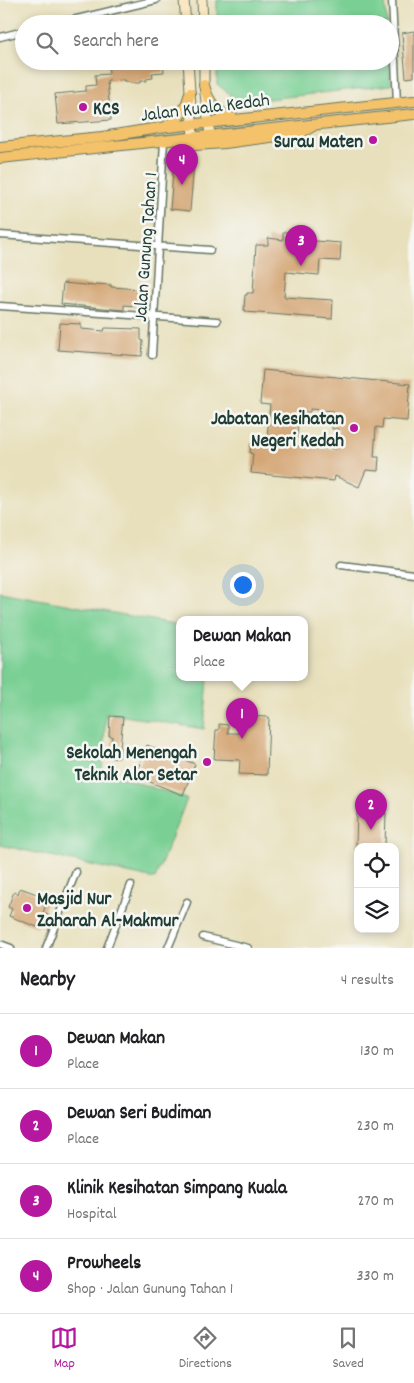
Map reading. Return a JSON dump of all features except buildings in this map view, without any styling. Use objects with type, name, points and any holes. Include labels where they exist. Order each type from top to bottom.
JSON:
[{"type":"main road","points":[[184,0],[185,15]]},
{"type":"main road","points":[[202,0],[203,15]]},
{"type":"main road","points":[[189,70],[193,137]]},
{"type":"main road","points":[[204,70],[210,135]]},
{"type":"main road","points":[[204,86],[210,102],[215,108],[222,114],[238,119]]},
{"type":"main road","points":[[160,128],[169,125],[184,112],[190,93]]},
{"type":"main road","name":"Jalan Kuala Kedah","points":[[0,147],[102,137],[209,122],[414,101]]},
{"type":"main road","name":"Jalan Kuala Kedah","points":[[0,158],[414,114]]},
{"type":"main road","points":[[164,141],[195,145],[225,143],[300,133],[318,123]]},
{"type":"street","points":[[94,15],[156,0]]},
{"type":"street","points":[[392,0],[393,15]]},
{"type":"street","points":[[0,37],[15,33]]},
{"type":"street","points":[[395,70],[397,103]]},
{"type":"street","name":"Jalan Gunung Tahan 1","points":[[152,355],[164,141]]},
{"type":"street","points":[[0,235],[210,250]]},
{"type":"street","points":[[0,306],[217,320]]},
{"type":"street","points":[[341,565],[414,574]]},
{"type":"street","points":[[46,948],[76,872]]},
{"type":"street","points":[[107,948],[131,885]]},
{"type":"street","points":[[168,948],[187,902]]},
{"type":"street","points":[[203,937],[248,948]]},
{"type":"street","points":[[0,944],[11,948]]},
{"type":"green space","points":[[217,0],[385,0],[386,15],[217,15]]},
{"type":"green space","points":[[217,70],[390,70],[391,85],[251,101],[233,97],[217,84]]},
{"type":"green space","points":[[0,592],[176,624],[176,681],[208,681],[204,729],[106,713],[102,771],[187,799],[155,879],[0,845]]},
{"type":"place","name":"KCS","points":[[83,107]]},
{"type":"place","name":"Surau Maten","points":[[373,140]]},
{"type":"place","name":"Prowheels","points":[[182,185]]},
{"type":"place","name":"Klinik Kesihatan Simpang Kuala","points":[[301,266]]},
{"type":"place","name":"Jabatan Kesihatan Negeri Kedah","points":[[354,428]]},
{"type":"place","name":"Dewan Makan","points":[[242,739]]},
{"type":"place","name":"Sekolah Menengah Teknik Alor Setar","points":[[207,762]]},
{"type":"place","name":"Dewan Seri Budiman","points":[[371,830]]},
{"type":"place","name":"Masjid Nur Zaharah Al-Makmur","points":[[27,908]]}]
